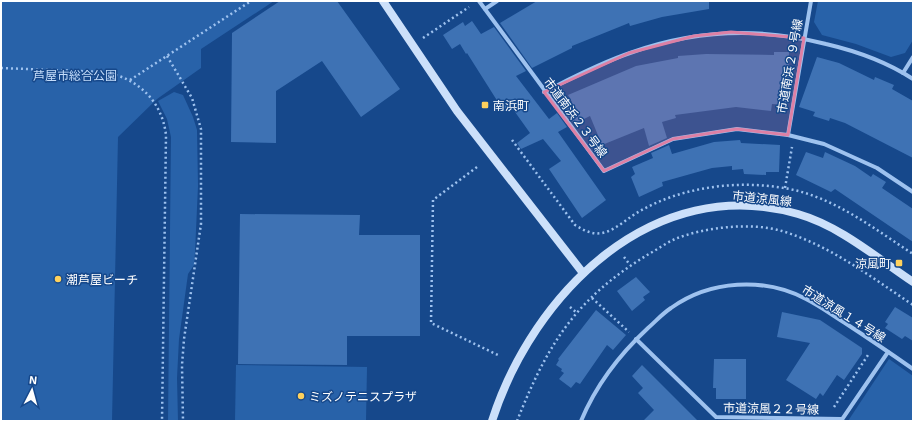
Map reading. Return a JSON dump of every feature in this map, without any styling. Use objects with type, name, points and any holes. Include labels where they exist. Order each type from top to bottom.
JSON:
[{"type":"street","points":[[383,1],[457,111],[583,273]]},
{"type":"street","name":"市道南浜２３号線","points":[[479,1],[544,92],[604,170],[673,139],[737,129],[794,136],[824,144],[877,168],[913,192]]},
{"type":"street","points":[[485,9],[497,1]]},
{"type":"street","name":"市道南浜２９号線","points":[[788,135],[811,1]]},
{"type":"street","points":[[544,92],[629,53],[660,43],[694,36],[731,32],[766,33],[804,38],[872,58],[913,79]]},
{"type":"street","points":[[903,73],[913,57]]},
{"type":"street","name":"市道涼風線","points":[[492,421],[501,394],[514,366],[546,317],[583,273],[617,246],[654,224],[679,215],[708,209],[744,206],[780,210],[799,214],[817,221],[839,233],[913,282]]},
{"type":"street","name":"市道涼風１４号線","points":[[581,421],[602,382],[636,339],[671,308],[689,297],[723,286],[752,284],[780,289],[807,299],[913,369]]},
{"type":"street","name":"市道涼風２２号線","points":[[636,339],[716,417],[826,418],[841,420]]},
{"type":"street","points":[[841,420],[888,352]]},
{"type":"path","points":[[130,80],[251,1]]},
{"type":"path","points":[[413,45],[471,5]]},
{"type":"path","points":[[167,56],[192,98],[201,130],[201,224],[184,345],[183,421]]},
{"type":"path","points":[[1,68],[104,72],[130,80],[140,87],[153,100],[162,117],[166,135],[162,421]]},
{"type":"path","points":[[785,188],[794,136]]},
{"type":"path","points":[[478,167],[433,200],[431,323],[500,356]]},
{"type":"path","points":[[592,298],[636,339]]},
{"type":"path","points":[[826,418],[868,355]]},
{"type":"highlighted area","points":[[731,32],[804,38],[788,135],[737,129],[673,139],[604,171],[544,92],[629,53],[694,36]]},
{"type":"green space","name":"芦屋市総合公園","points":[[1,1],[274,1],[201,49],[201,68],[157,99],[118,137],[112,421],[1,421]]},
{"type":"green space","points":[[818,1],[913,1],[913,40],[905,53],[891,57],[856,44],[822,35],[814,22]]},
{"type":"green space","points":[[174,92],[183,95],[197,130],[198,186],[194,265],[188,274],[179,339],[177,378],[178,421],[168,421],[171,137],[167,119],[158,101]]},
{"type":"green space","points":[[889,359],[913,376],[913,421],[848,421]]},
{"type":"green space","name":"ミズノテニスプラザ","points":[[236,365],[367,367],[366,421],[235,421]]},
{"type":"building","points":[[280,1],[337,1],[400,89],[361,117],[322,61],[276,91],[276,143],[231,142],[232,33]]},
{"type":"building","points":[[537,1],[709,1],[709,9],[662,17],[630,26],[629,23],[572,46],[572,48],[532,68],[500,23]]},
{"type":"building","points":[[472,21],[481,34],[494,27],[526,71],[516,76],[549,119],[557,113],[567,127],[558,132],[606,200],[582,218],[549,169],[561,161],[543,139],[521,149],[517,143],[530,133],[510,105],[503,110],[460,44],[452,49],[443,35],[463,22],[465,26]]},
{"type":"building","points":[[774,52],[789,52],[788,105],[772,104],[771,111],[736,107],[675,115],[676,118],[662,122],[667,138],[649,146],[644,128],[602,145],[590,116],[574,124],[563,109],[572,102],[568,95],[636,66],[678,58],[678,56],[706,54],[774,55]]},
{"type":"building","points":[[817,57],[839,63],[874,80],[875,77],[894,85],[892,89],[913,101],[913,158],[845,123],[830,118],[829,121],[813,116],[815,112],[799,107]]},
{"type":"building","points":[[740,140],[741,143],[780,145],[779,172],[766,172],[766,175],[744,174],[743,169],[732,170],[732,166],[712,168],[662,182],[663,186],[639,197],[631,177],[635,174],[632,167],[653,158],[651,153],[669,145],[672,154],[714,142]]},
{"type":"building","points":[[806,152],[823,158],[825,152],[855,166],[871,177],[873,174],[886,182],[882,188],[913,209],[913,242],[835,189],[831,192],[796,175]]},
{"type":"building","points":[[240,214],[360,215],[359,235],[420,235],[420,336],[347,336],[347,365],[238,364]]},
{"type":"building","points":[[636,277],[650,292],[643,297],[645,300],[632,311],[617,291]]},
{"type":"building","points":[[895,307],[913,318],[913,341],[905,336],[902,339],[885,328],[888,324],[885,322]]},
{"type":"building","points":[[596,310],[626,335],[613,350],[607,345],[580,384],[576,382],[571,388],[559,379],[564,373],[561,371],[562,369],[556,365],[559,360],[558,359]]},
{"type":"building","points":[[782,312],[820,320],[862,348],[862,354],[844,380],[837,375],[823,396],[820,393],[816,399],[786,380],[810,343],[777,337]]},
{"type":"building","points":[[714,359],[746,359],[746,399],[716,399],[716,388],[713,388]]},
{"type":"building","points":[[642,365],[698,421],[643,421],[654,410],[638,393],[643,388],[632,376]]},
{"type":"place","name":"南浜町","points":[[485,105]]},
{"type":"place","name":"涼風町","points":[[899,263]]},
{"type":"place","name":"潮芦屋ビーチ","points":[[58,279]]},
{"type":"place","name":"ミズノテニスプラザ","points":[[301,396]]}]
